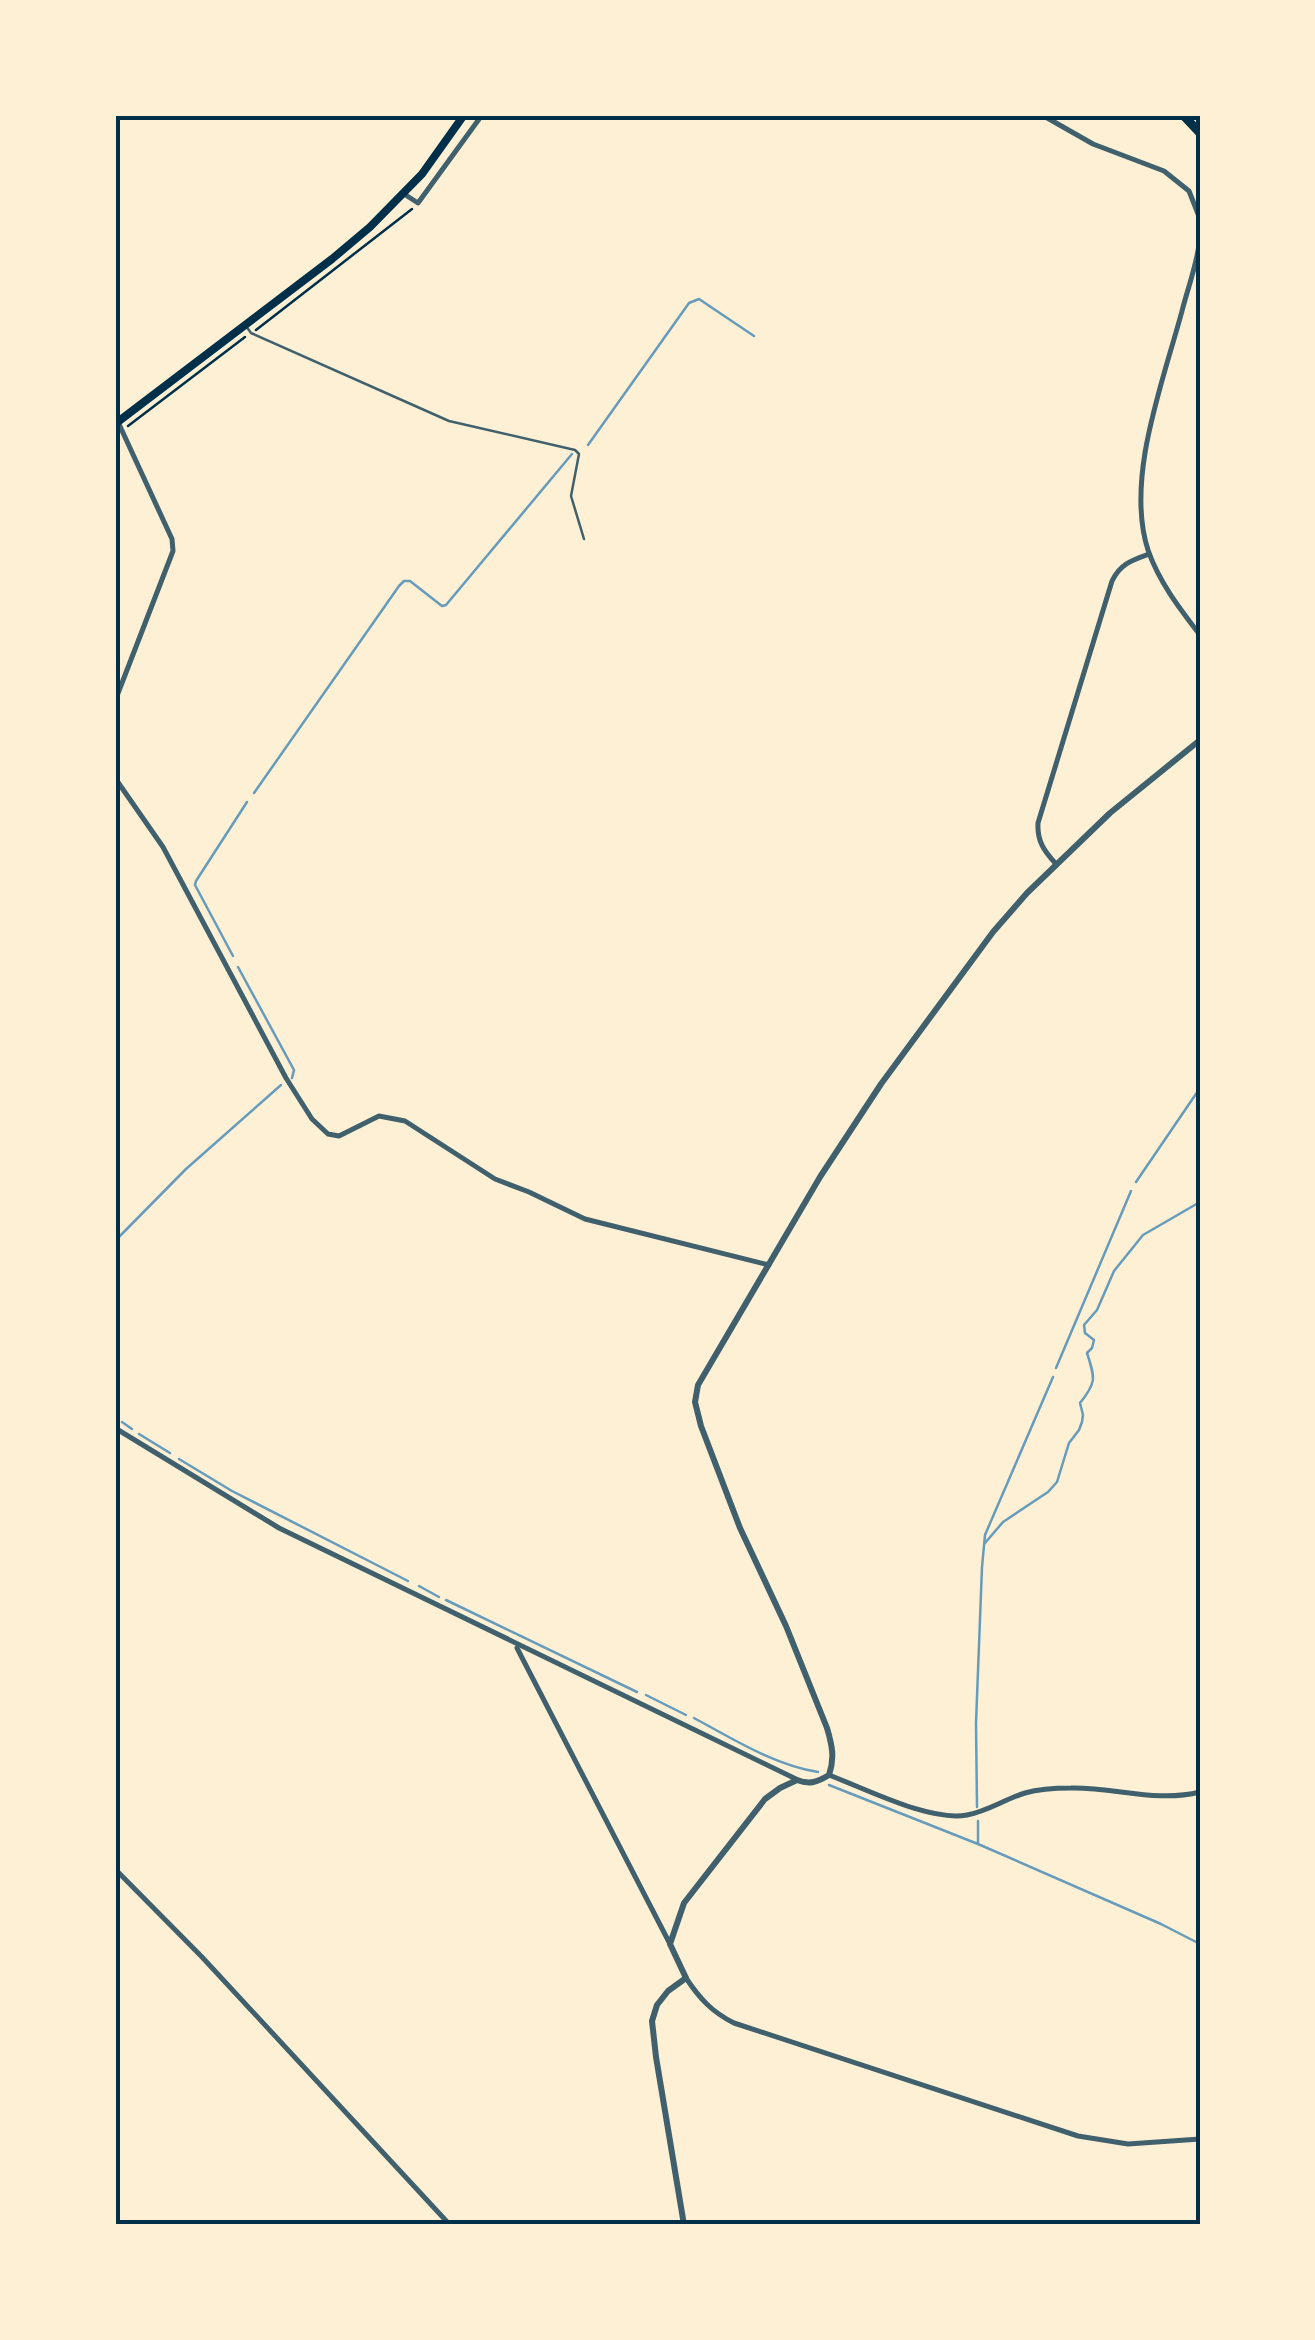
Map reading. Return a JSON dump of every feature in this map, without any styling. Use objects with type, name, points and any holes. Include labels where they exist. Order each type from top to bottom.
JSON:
[{"type":"highway","points":[[1183,115],[1200,133]]},
{"type":"main road","points":[[118,426],[248,329],[345,248],[422,174],[464,115]]},
{"type":"street","points":[[404,194],[418,204],[482,115]]},
{"type":"street","points":[[1042,115],[1093,144],[1164,171],[1188,190],[1200,219]]},
{"type":"street","points":[[1200,237],[1140,480],[1149,554],[1165,586],[1200,635]]},
{"type":"street","points":[[115,701],[173,550],[172,540],[118,426]]},
{"type":"street","points":[[1056,864],[1041,846],[1038,823],[1112,582],[1128,562],[1149,554]]},
{"type":"street","points":[[825,1777],[833,1754],[827,1728],[786,1626],[740,1528],[701,1426],[695,1402],[701,1377],[820,1177],[881,1084],[992,932],[1110,813],[1200,740]]},
{"type":"street","points":[[115,778],[163,847],[286,1078],[312,1119],[328,1134],[347,1134],[379,1116],[393,1117],[406,1121],[495,1179],[585,1219],[769,1265]]},
{"type":"street","points":[[115,1428],[279,1528],[797,1780],[809,1783],[825,1777],[935,1815],[956,1816],[1026,1793],[1053,1789],[1085,1788],[1151,1797],[1200,1792]]},
{"type":"street","points":[[516,1645],[686,1978],[718,2015],[1078,2136],[1128,2144],[1200,2139]]},
{"type":"street","points":[[670,1944],[684,1903],[694,1889],[766,1799],[797,1780]]},
{"type":"street","points":[[115,1869],[202,1956],[450,2225]]},
{"type":"street","points":[[684,2225],[652,2021],[668,1990],[686,1978]]},
{"type":"lane","points":[[248,329],[449,421],[574,450],[579,454],[570,496],[584,539]]},
{"type":"path","points":[[118,426],[418,204]]},
{"type":"waterway","points":[[588,445],[689,303],[699,299],[754,336]]},
{"type":"waterway","points":[[254,793],[399,586],[410,581],[442,606],[446,605],[572,454]]},
{"type":"waterway","points":[[233,956],[195,885],[247,802]]},
{"type":"waterway","points":[[238,967],[294,1070],[292,1078]]},
{"type":"waterway","points":[[115,1241],[186,1169],[281,1085]]},
{"type":"waterway","points":[[1136,1182],[1200,1088]]},
{"type":"waterway","points":[[1056,1368],[1131,1191]]},
{"type":"waterway","points":[[985,1543],[1003,1522],[1057,1482],[1069,1443],[1082,1422],[1080,1403],[1093,1380],[1087,1353],[1094,1340],[1085,1333],[1084,1325],[1097,1310],[1114,1271],[1143,1235],[1200,1202]]},
{"type":"waterway","points":[[977,1807],[976,1723],[985,1535],[1053,1377]]},
{"type":"waterway","points":[[122,1422],[132,1429]]},
{"type":"waterway","points":[[139,1434],[170,1453]]},
{"type":"waterway","points":[[179,1459],[232,1491],[408,1581]]},
{"type":"waterway","points":[[419,1586],[439,1597]]},
{"type":"waterway","points":[[446,1600],[637,1692]]},
{"type":"waterway","points":[[646,1695],[686,1715]]},
{"type":"waterway","points":[[694,1718],[770,1757],[818,1772]]},
{"type":"waterway","points":[[829,1785],[978,1844],[1200,1944]]},
{"type":"waterway","points":[[978,1821],[978,1842]]}]
